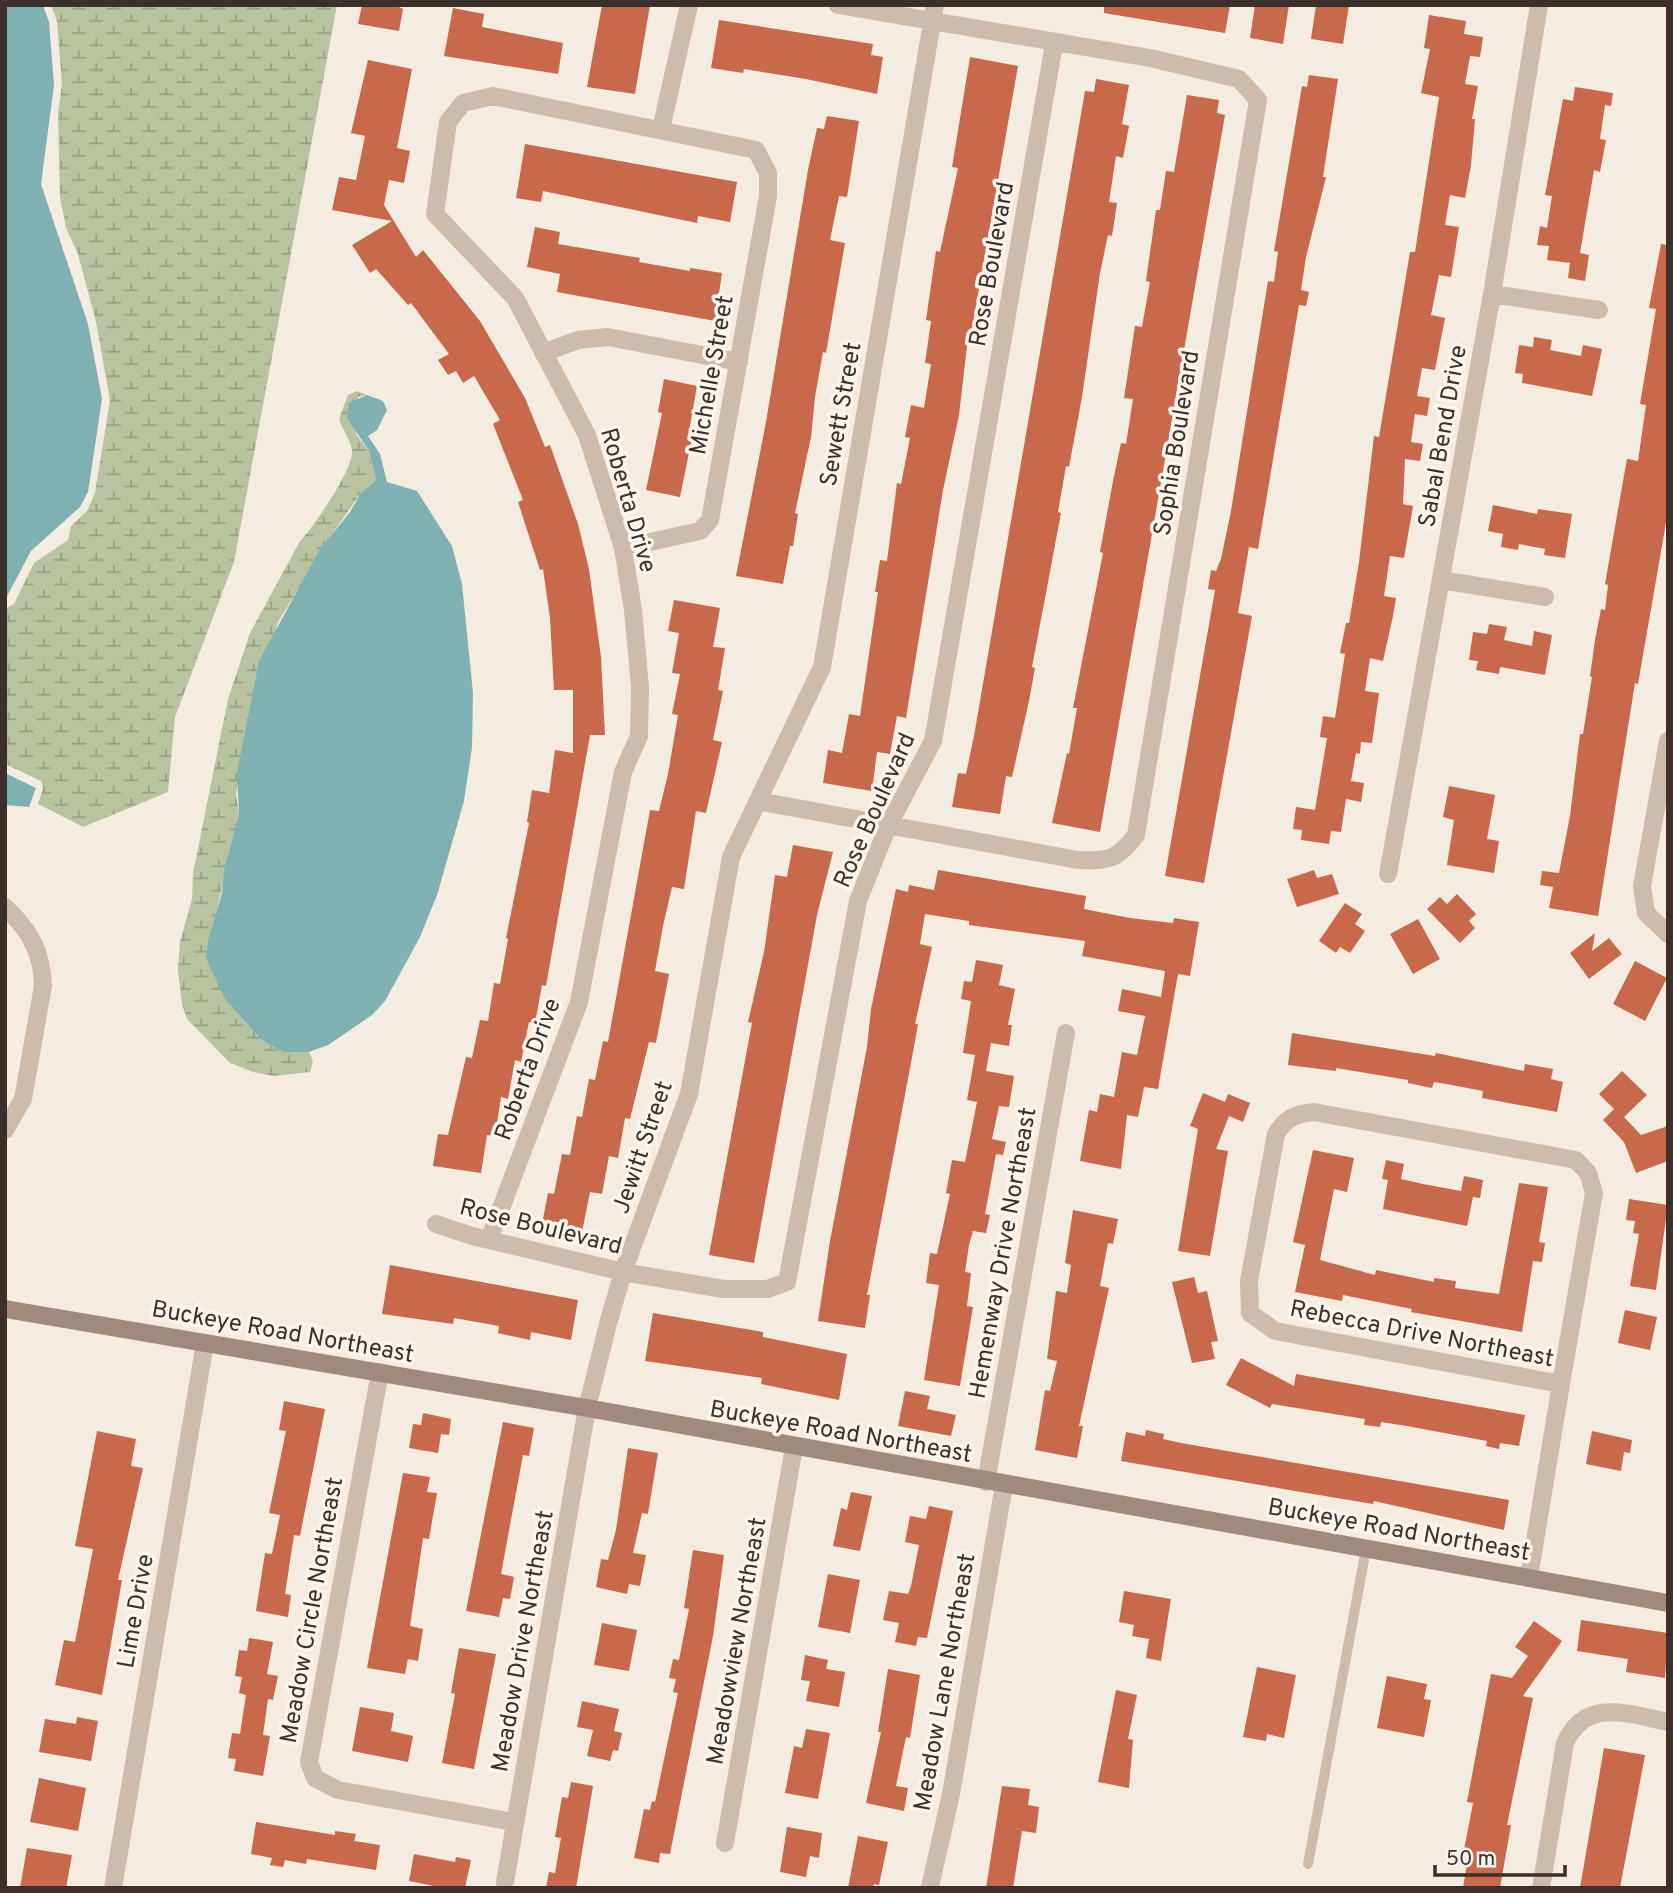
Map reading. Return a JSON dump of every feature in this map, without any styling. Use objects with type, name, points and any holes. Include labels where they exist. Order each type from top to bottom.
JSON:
[{"type":"street","points":[[661,129],[689,5]]},
{"type":"street","name":"Sophia Boulevard","points":[[754,810],[888,826],[1078,860],[1104,861],[1122,853],[1136,835],[1258,100],[1239,79],[1150,58],[1055,44],[933,13],[838,5]]},
{"type":"street","name":"Sabal Bend Drive","points":[[1388,874],[1492,294],[1539,5]]},
{"type":"street","name":"Sewett Street","points":[[754,810],[822,667],[933,13]]},
{"type":"street","name":"Rose Boulevard","points":[[436,1224],[489,1240],[623,1272],[724,1289],[767,1289],[787,1282],[859,901],[888,826],[933,741],[1055,44]]},
{"type":"street","name":"Roberta Drive","points":[[489,1240],[579,1002],[623,772],[639,736],[639,674],[634,610],[623,548],[587,435],[515,298],[435,214],[448,122],[463,103],[493,96],[756,150]]},
{"type":"street","name":"Michelle Street","points":[[623,548],[700,531],[710,520],[768,196],[768,173],[756,150]]},
{"type":"street","points":[[1492,294],[1599,310]]},
{"type":"street","points":[[543,353],[578,340],[608,337],[739,362]]},
{"type":"street","points":[[1441,580],[1545,597]]},
{"type":"street","points":[[1668,741],[1642,886],[1646,913],[1668,934]]},
{"type":"street","name":"Jewitt Street","points":[[587,1408],[623,1272],[690,1094],[731,857],[754,810]]},
{"type":"street","points":[[5,907],[34,939],[43,970],[43,986],[23,1099],[5,1130]]},
{"type":"street","name":"Hemenway Drive Northeast","points":[[995,1483],[1066,1033]]},
{"type":"street","name":"Rebecca Drive Northeast","points":[[1529,1577],[1594,1193],[1588,1173],[1576,1160],[1314,1112],[1300,1113],[1285,1120],[1276,1134],[1272,1150],[1249,1281],[1251,1313],[1275,1331],[1561,1384]]},
{"type":"street","name":"Buckeye Road Northeast","points":[[5,1309],[587,1408],[1668,1603]]},
{"type":"street","name":"Lime Drive","points":[[113,1888],[205,1343]]},
{"type":"street","name":"Meadow Circle Northeast","points":[[380,1372],[309,1762],[315,1778],[338,1790],[514,1822]]},
{"type":"street","name":"Meadow Drive Northeast","points":[[505,1882],[587,1408]]},
{"type":"street","name":"Meadowview Northeast","points":[[725,1843],[794,1447]]},
{"type":"street","name":"Meadow Lane Northeast","points":[[930,1887],[951,1794],[995,1483]]},
{"type":"street","points":[[1541,1888],[1565,1743],[1572,1729],[1585,1717],[1600,1712],[1668,1722]]},
{"type":"lane","points":[[1308,1864],[1366,1549]]},
{"type":"green space","points":[[51,5],[337,5],[234,562],[175,717],[168,792],[83,827],[38,804],[43,788],[41,781],[5,764],[5,609],[14,604],[34,563],[68,540],[71,526],[87,511],[95,493],[110,400],[96,322],[78,254],[66,228],[60,197],[58,113],[62,84],[57,21]]},
{"type":"green space","points":[[357,391],[367,395],[358,397],[356,434],[369,451],[376,480],[361,493],[332,534],[278,622],[236,794],[239,814],[206,958],[263,1041],[283,1052],[309,1052],[313,1061],[310,1072],[274,1076],[253,1072],[230,1063],[187,1019],[182,1004],[178,970],[180,942],[192,899],[193,873],[228,699],[250,633],[300,541],[323,511],[347,470],[352,450],[339,419],[348,395]]},
{"type":"water","points":[[5,5],[43,5],[49,22],[54,85],[41,184],[88,324],[102,399],[88,492],[80,507],[31,551],[5,600]]},
{"type":"water","points":[[367,395],[383,401],[387,410],[377,430],[368,436],[380,454],[387,482],[417,491],[452,546],[462,584],[473,693],[472,747],[464,801],[437,895],[420,937],[385,1001],[372,1015],[328,1045],[309,1052],[283,1052],[263,1041],[225,999],[206,958],[208,941],[222,893],[224,871],[239,814],[237,773],[259,661],[320,549],[350,512],[361,493],[376,480],[369,451],[347,418],[349,403]]},
{"type":"water","points":[[5,773],[36,788],[29,807],[5,805]]},
{"type":"building","points":[[362,5],[395,5],[403,9],[399,31],[358,24]]},
{"type":"building","points":[[602,5],[650,5],[635,94],[587,87]]},
{"type":"building","points":[[1104,5],[1230,5],[1225,33],[1104,13]]},
{"type":"building","points":[[1255,5],[1289,5],[1283,44],[1250,38]]},
{"type":"building","points":[[1316,5],[1349,5],[1343,44],[1311,39]]},
{"type":"building","points":[[453,8],[484,14],[482,27],[563,43],[558,74],[444,56]]},
{"type":"building","points":[[1429,15],[1466,21],[1464,34],[1483,37],[1480,57],[1470,56],[1465,84],[1478,86],[1472,119],[1475,119],[1471,165],[1465,198],[1450,195],[1445,225],[1459,227],[1451,277],[1439,275],[1431,315],[1445,318],[1435,370],[1422,368],[1417,396],[1430,398],[1427,416],[1415,414],[1411,442],[1423,444],[1420,461],[1405,459],[1403,504],[1413,506],[1404,558],[1390,556],[1384,596],[1396,598],[1383,661],[1370,658],[1365,691],[1379,693],[1372,743],[1361,742],[1360,754],[1356,753],[1351,781],[1364,783],[1361,802],[1346,799],[1341,832],[1331,831],[1329,844],[1301,840],[1302,830],[1293,829],[1296,807],[1315,810],[1327,738],[1320,737],[1323,716],[1335,718],[1345,654],[1340,653],[1346,623],[1349,623],[1359,562],[1374,436],[1379,437],[1410,252],[1415,252],[1439,97],[1421,93],[1430,49],[1424,48]]},
{"type":"building","points":[[719,20],[873,44],[871,55],[883,57],[877,94],[744,69],[743,73],[711,68]]},
{"type":"building","points":[[970,57],[1018,66],[972,329],[969,329],[959,415],[943,490],[906,718],[897,716],[890,754],[877,752],[872,791],[823,783],[828,750],[842,753],[849,714],[860,716],[880,560],[887,561],[897,483],[901,484],[910,438],[905,437],[911,405],[924,408],[931,364],[925,363],[931,321],[926,320],[936,251],[940,252],[958,168],[952,167]]},
{"type":"building","points":[[368,60],[412,69],[397,148],[410,151],[404,183],[389,180],[384,205],[416,257],[423,250],[480,321],[525,398],[545,447],[550,445],[578,524],[589,569],[601,657],[605,735],[590,735],[546,986],[542,985],[535,1023],[529,1022],[521,1062],[515,1060],[508,1099],[501,1097],[495,1136],[487,1135],[481,1173],[433,1166],[438,1134],[448,1135],[466,1057],[472,1058],[480,1020],[488,1021],[494,983],[500,984],[508,939],[506,938],[529,823],[532,790],[549,793],[555,750],[573,753],[573,690],[554,690],[550,618],[543,569],[540,570],[518,502],[523,500],[493,424],[500,420],[474,376],[463,383],[456,371],[448,375],[438,360],[449,354],[411,303],[408,305],[376,269],[370,273],[352,245],[392,221],[332,210],[339,177],[356,180],[365,136],[351,133]]},
{"type":"building","points":[[1309,75],[1338,79],[1323,177],[1326,177],[1306,257],[1301,290],[1309,292],[1306,306],[1299,305],[1258,549],[1249,547],[1238,613],[1252,616],[1204,883],[1165,876],[1215,590],[1208,589],[1211,570],[1216,571],[1221,559],[1231,511],[1268,281],[1274,282],[1278,252],[1274,251],[1302,86],[1307,87]]},
{"type":"building","points":[[1096,79],[1129,85],[1122,124],[1129,126],[1123,158],[1116,156],[1109,202],[1117,203],[1112,236],[1108,235],[1100,273],[1082,397],[1069,467],[1066,466],[1058,512],[1061,513],[1032,667],[1035,668],[1029,701],[1012,777],[1006,776],[1000,814],[952,807],[958,773],[966,774],[974,736],[1085,91],[1094,92]]},
{"type":"building","points":[[1575,87],[1613,93],[1611,106],[1605,105],[1600,139],[1606,140],[1600,172],[1594,170],[1580,253],[1589,255],[1585,281],[1568,278],[1570,263],[1547,260],[1549,246],[1537,245],[1540,226],[1547,228],[1552,196],[1545,195],[1563,99],[1573,101]]},
{"type":"building","points":[[1187,95],[1219,100],[1217,113],[1225,115],[1100,832],[1052,823],[1067,753],[1069,754],[1077,708],[1073,708],[1103,553],[1100,552],[1113,481],[1121,443],[1126,444],[1133,399],[1124,398],[1135,326],[1142,327],[1150,282],[1146,281],[1156,210],[1160,210],[1166,171],[1174,172]]},
{"type":"building","points":[[827,116],[859,121],[847,197],[839,196],[830,240],[845,243],[795,513],[798,514],[793,546],[790,546],[783,584],[736,576],[766,422],[808,170],[817,128],[824,129]]},
{"type":"building","points":[[525,144],[737,182],[730,222],[698,216],[697,223],[543,191],[541,202],[516,198]]},
{"type":"building","points":[[535,227],[560,232],[558,244],[640,258],[639,262],[690,271],[690,268],[722,273],[715,321],[557,292],[560,274],[527,267]]},
{"type":"building","points":[[1661,244],[1668,245],[1668,511],[1638,684],[1635,683],[1598,916],[1549,908],[1553,887],[1540,885],[1542,871],[1559,873],[1570,816],[1580,734],[1583,734],[1592,677],[1595,640],[1601,609],[1605,610],[1608,585],[1605,584],[1627,459],[1638,461],[1646,405],[1640,404],[1656,309],[1649,308]]},
{"type":"building","points":[[1534,337],[1552,340],[1550,350],[1581,356],[1583,345],[1602,349],[1592,396],[1522,383],[1523,374],[1515,373],[1519,345],[1533,347]]},
{"type":"building","points":[[664,379],[697,386],[688,437],[692,438],[680,497],[646,490],[662,413],[658,412]]},
{"type":"building","points":[[1493,505],[1537,514],[1538,509],[1572,514],[1565,558],[1544,555],[1545,549],[1519,544],[1518,550],[1501,547],[1503,534],[1488,531]]},
{"type":"building","points":[[674,600],[720,608],[713,647],[725,648],[718,690],[723,691],[713,740],[722,742],[706,813],[696,811],[684,889],[672,887],[663,926],[655,971],[669,974],[656,1043],[649,1042],[630,1119],[625,1118],[618,1158],[609,1156],[602,1194],[590,1192],[582,1232],[542,1224],[548,1193],[554,1194],[562,1154],[570,1155],[577,1116],[582,1117],[589,1079],[595,1080],[603,1041],[608,1042],[650,810],[659,811],[668,774],[678,715],[672,714],[680,674],[672,673],[679,633],[668,631]]},
{"type":"building","points":[[1489,624],[1507,627],[1504,640],[1532,646],[1534,631],[1552,635],[1545,675],[1500,667],[1499,674],[1476,670],[1478,661],[1469,660],[1473,632],[1487,634]]},
{"type":"building","points":[[1449,786],[1495,795],[1487,839],[1499,841],[1494,873],[1447,865],[1454,820],[1443,817]]},
{"type":"building","points":[[793,845],[833,852],[817,915],[754,1263],[709,1255],[752,1023],[748,1022],[764,952],[775,875],[787,877]]},
{"type":"building","points":[[938,870],[1086,896],[1084,909],[1173,923],[1174,918],[1199,922],[1190,976],[1178,974],[1158,1089],[1144,1087],[1138,1117],[1127,1115],[1121,1169],[1080,1161],[1089,1110],[1097,1112],[1100,1094],[1114,1097],[1122,1052],[1137,1055],[1145,1016],[1118,1011],[1122,989],[1161,997],[1165,971],[1082,956],[1085,941],[969,925],[969,921],[925,914],[920,944],[932,947],[915,1024],[918,1024],[867,1295],[870,1295],[865,1328],[818,1321],[830,1241],[867,1047],[871,1009],[896,889],[908,892],[909,885],[934,890]]},
{"type":"building","points":[[1314,870],[1317,878],[1332,874],[1339,894],[1297,907],[1287,879]]},
{"type":"building","points":[[1457,894],[1476,914],[1469,921],[1475,928],[1460,943],[1427,909],[1440,897],[1447,904]]},
{"type":"building","points":[[1345,903],[1362,914],[1355,924],[1365,931],[1350,953],[1340,947],[1336,953],[1319,941]]},
{"type":"building","points":[[1418,919],[1440,959],[1413,974],[1390,934]]},
{"type":"building","points":[[1595,933],[1592,951],[1609,938],[1622,954],[1589,979],[1570,953]]},
{"type":"building","points":[[976,960],[1003,965],[999,985],[1015,989],[1008,1025],[1012,1025],[1009,1046],[991,1043],[986,1071],[1014,1076],[1009,1107],[999,1106],[992,1139],[1006,1142],[1003,1155],[996,1154],[985,1214],[990,1215],[986,1233],[973,1231],[969,1245],[965,1272],[971,1273],[967,1306],[973,1307],[960,1386],[924,1380],[939,1285],[926,1283],[930,1253],[937,1254],[950,1194],[946,1193],[952,1160],[965,1162],[977,1102],[967,1100],[975,1055],[963,1053],[971,1001],[961,999],[964,981],[972,982]]},
{"type":"building","points":[[1635,961],[1667,978],[1645,1021],[1613,1004]]},
{"type":"building","points":[[1292,1033],[1435,1056],[1436,1053],[1524,1071],[1525,1064],[1553,1069],[1551,1079],[1563,1082],[1557,1112],[1482,1098],[1483,1091],[1452,1085],[1434,1082],[1432,1088],[1408,1083],[1408,1080],[1336,1068],[1336,1071],[1288,1065]]},
{"type":"building","points":[[1622,1071],[1647,1095],[1624,1117],[1641,1135],[1668,1126],[1668,1161],[1636,1173],[1624,1142],[1603,1120],[1614,1109],[1599,1094]]},
{"type":"building","points":[[1203,1093],[1225,1102],[1228,1094],[1250,1103],[1243,1122],[1229,1116],[1216,1149],[1228,1151],[1210,1256],[1178,1251],[1198,1129],[1190,1126]]},
{"type":"building","points":[[1313,1150],[1354,1158],[1347,1192],[1334,1189],[1320,1260],[1375,1275],[1376,1270],[1434,1282],[1434,1278],[1456,1281],[1455,1288],[1499,1294],[1519,1183],[1548,1187],[1539,1242],[1545,1243],[1542,1262],[1533,1261],[1522,1332],[1411,1312],[1412,1309],[1343,1295],[1342,1301],[1295,1292],[1305,1245],[1293,1242]]},
{"type":"building","points":[[1386,1160],[1404,1164],[1401,1179],[1423,1184],[1461,1191],[1464,1176],[1483,1180],[1480,1198],[1473,1197],[1467,1226],[1383,1209],[1388,1180],[1382,1179]]},
{"type":"building","points":[[1629,1199],[1668,1205],[1656,1290],[1630,1286],[1639,1234],[1633,1233],[1635,1221],[1626,1220]]},
{"type":"building","points":[[1073,1210],[1118,1219],[1113,1244],[1108,1243],[1100,1286],[1109,1288],[1079,1426],[1083,1426],[1077,1458],[1035,1450],[1045,1390],[1050,1391],[1057,1361],[1047,1359],[1056,1291],[1067,1293],[1071,1265],[1065,1263]]},
{"type":"building","points":[[390,1265],[578,1300],[571,1340],[531,1332],[530,1340],[498,1333],[499,1326],[454,1318],[453,1324],[382,1314]]},
{"type":"building","points":[[1194,1277],[1198,1293],[1207,1291],[1218,1341],[1211,1342],[1215,1359],[1192,1363],[1172,1282]]},
{"type":"building","points":[[1625,1310],[1657,1317],[1650,1350],[1618,1343]]},
{"type":"building","points":[[653,1313],[763,1332],[763,1337],[847,1354],[839,1400],[761,1384],[762,1378],[645,1361]]},
{"type":"building","points":[[1241,1358],[1294,1386],[1296,1374],[1525,1415],[1519,1446],[1500,1443],[1499,1449],[1486,1446],[1487,1441],[1407,1426],[1381,1422],[1380,1427],[1364,1425],[1365,1419],[1272,1404],[1270,1408],[1226,1385]]},
{"type":"building","points":[[905,1391],[930,1396],[927,1409],[956,1415],[951,1436],[898,1426]]},
{"type":"building","points":[[284,1401],[325,1409],[300,1536],[294,1535],[285,1594],[291,1595],[288,1617],[256,1611],[265,1553],[272,1554],[280,1515],[269,1513],[286,1431],[279,1430]]},
{"type":"building","points":[[423,1413],[451,1419],[449,1435],[441,1434],[438,1453],[409,1448],[413,1424],[421,1425]]},
{"type":"building","points":[[503,1422],[534,1428],[529,1456],[523,1455],[501,1574],[514,1577],[510,1599],[503,1598],[499,1617],[466,1611]]},
{"type":"building","points":[[1146,1430],[1164,1434],[1163,1439],[1181,1443],[1509,1500],[1504,1530],[1374,1501],[1373,1504],[1121,1461],[1126,1432],[1145,1436]]},
{"type":"building","points":[[97,1431],[136,1439],[131,1466],[143,1468],[118,1580],[122,1580],[102,1695],[55,1685],[64,1640],[75,1642],[93,1549],[75,1546]]},
{"type":"building","points":[[1592,1431],[1632,1440],[1630,1453],[1624,1452],[1621,1471],[1586,1464]]},
{"type":"building","points":[[628,1448],[658,1453],[648,1514],[642,1513],[633,1553],[646,1555],[640,1586],[629,1584],[627,1594],[596,1587],[601,1559],[608,1560],[616,1530]]},
{"type":"building","points":[[403,1473],[430,1477],[427,1492],[437,1493],[429,1539],[423,1538],[410,1626],[423,1629],[418,1661],[408,1659],[405,1674],[367,1668]]},
{"type":"building","points":[[851,1492],[872,1496],[860,1551],[833,1546],[841,1508],[847,1510]]},
{"type":"building","points":[[929,1506],[953,1511],[927,1638],[918,1637],[916,1646],[895,1642],[899,1623],[883,1620],[889,1591],[908,1594],[911,1586],[919,1545],[905,1542],[910,1516],[926,1519]]},
{"type":"building","points":[[693,1550],[724,1555],[713,1636],[670,1854],[660,1853],[659,1863],[634,1858],[644,1809],[650,1810],[652,1801],[655,1802],[678,1693],[673,1692],[676,1679],[669,1678],[673,1659],[679,1660],[689,1609],[684,1608]]},
{"type":"building","points":[[828,1574],[860,1580],[850,1633],[818,1627]]},
{"type":"building","points":[[1124,1591],[1171,1599],[1161,1661],[1146,1658],[1149,1639],[1132,1636],[1134,1625],[1119,1622]]},
{"type":"building","points":[[1581,1620],[1668,1633],[1665,1678],[1626,1672],[1628,1659],[1577,1651]]},
{"type":"building","points":[[1534,1621],[1562,1641],[1523,1696],[1533,1698],[1507,1825],[1511,1825],[1500,1888],[1463,1888],[1469,1851],[1464,1850],[1473,1803],[1467,1802],[1491,1674],[1512,1678],[1528,1656],[1515,1647]]},
{"type":"building","points":[[602,1623],[637,1630],[629,1671],[594,1665]]},
{"type":"building","points":[[249,1638],[273,1642],[267,1674],[278,1676],[273,1700],[268,1699],[263,1735],[270,1736],[263,1776],[234,1771],[236,1759],[228,1758],[232,1733],[240,1734],[246,1695],[239,1693],[242,1677],[235,1676],[239,1650],[247,1651]]},
{"type":"building","points":[[459,1648],[496,1654],[474,1769],[442,1763],[455,1694],[451,1693]]},
{"type":"building","points":[[805,1655],[828,1660],[826,1669],[845,1672],[839,1707],[806,1701],[810,1681],[801,1680]]},
{"type":"building","points":[[1257,1667],[1296,1675],[1284,1738],[1267,1734],[1266,1741],[1243,1737]]},
{"type":"building","points":[[888,1669],[920,1675],[910,1738],[906,1737],[896,1786],[908,1788],[904,1811],[866,1803],[881,1732],[878,1732]]},
{"type":"building","points":[[1387,1676],[1427,1684],[1424,1699],[1431,1700],[1424,1737],[1377,1728]]},
{"type":"building","points":[[1116,1690],[1137,1695],[1128,1739],[1133,1740],[1129,1788],[1098,1782]]},
{"type":"building","points":[[582,1701],[619,1709],[614,1731],[622,1733],[618,1751],[613,1750],[610,1761],[587,1756],[593,1730],[577,1727]]},
{"type":"building","points":[[360,1707],[394,1713],[391,1731],[413,1736],[408,1762],[352,1751]]},
{"type":"building","points":[[77,1717],[98,1721],[91,1761],[39,1752],[45,1719],[76,1724]]},
{"type":"building","points":[[806,1729],[830,1733],[818,1799],[785,1793],[794,1746],[802,1748]]},
{"type":"building","points":[[1604,1748],[1645,1755],[1620,1888],[1580,1888]]},
{"type":"building","points":[[39,1778],[86,1788],[78,1831],[30,1822]]},
{"type":"building","points":[[571,1782],[593,1786],[576,1888],[546,1888],[549,1872],[555,1873],[561,1838],[555,1837],[562,1797],[568,1798]]},
{"type":"building","points":[[1002,1786],[1030,1789],[1028,1805],[1039,1807],[1036,1833],[1022,1831],[1013,1888],[986,1888]]},
{"type":"building","points":[[256,1822],[335,1835],[335,1831],[356,1834],[354,1841],[380,1845],[376,1870],[307,1859],[306,1864],[285,1860],[283,1867],[270,1865],[272,1858],[251,1854]]},
{"type":"building","points":[[787,1827],[822,1833],[819,1858],[810,1856],[806,1877],[780,1872]]},
{"type":"building","points":[[858,1836],[888,1842],[879,1885],[874,1884],[873,1888],[848,1888]]},
{"type":"building","points":[[27,1848],[72,1855],[66,1888],[20,1888]]},
{"type":"building","points":[[414,1854],[455,1862],[456,1857],[471,1860],[465,1888],[444,1888],[409,1881]]}]
